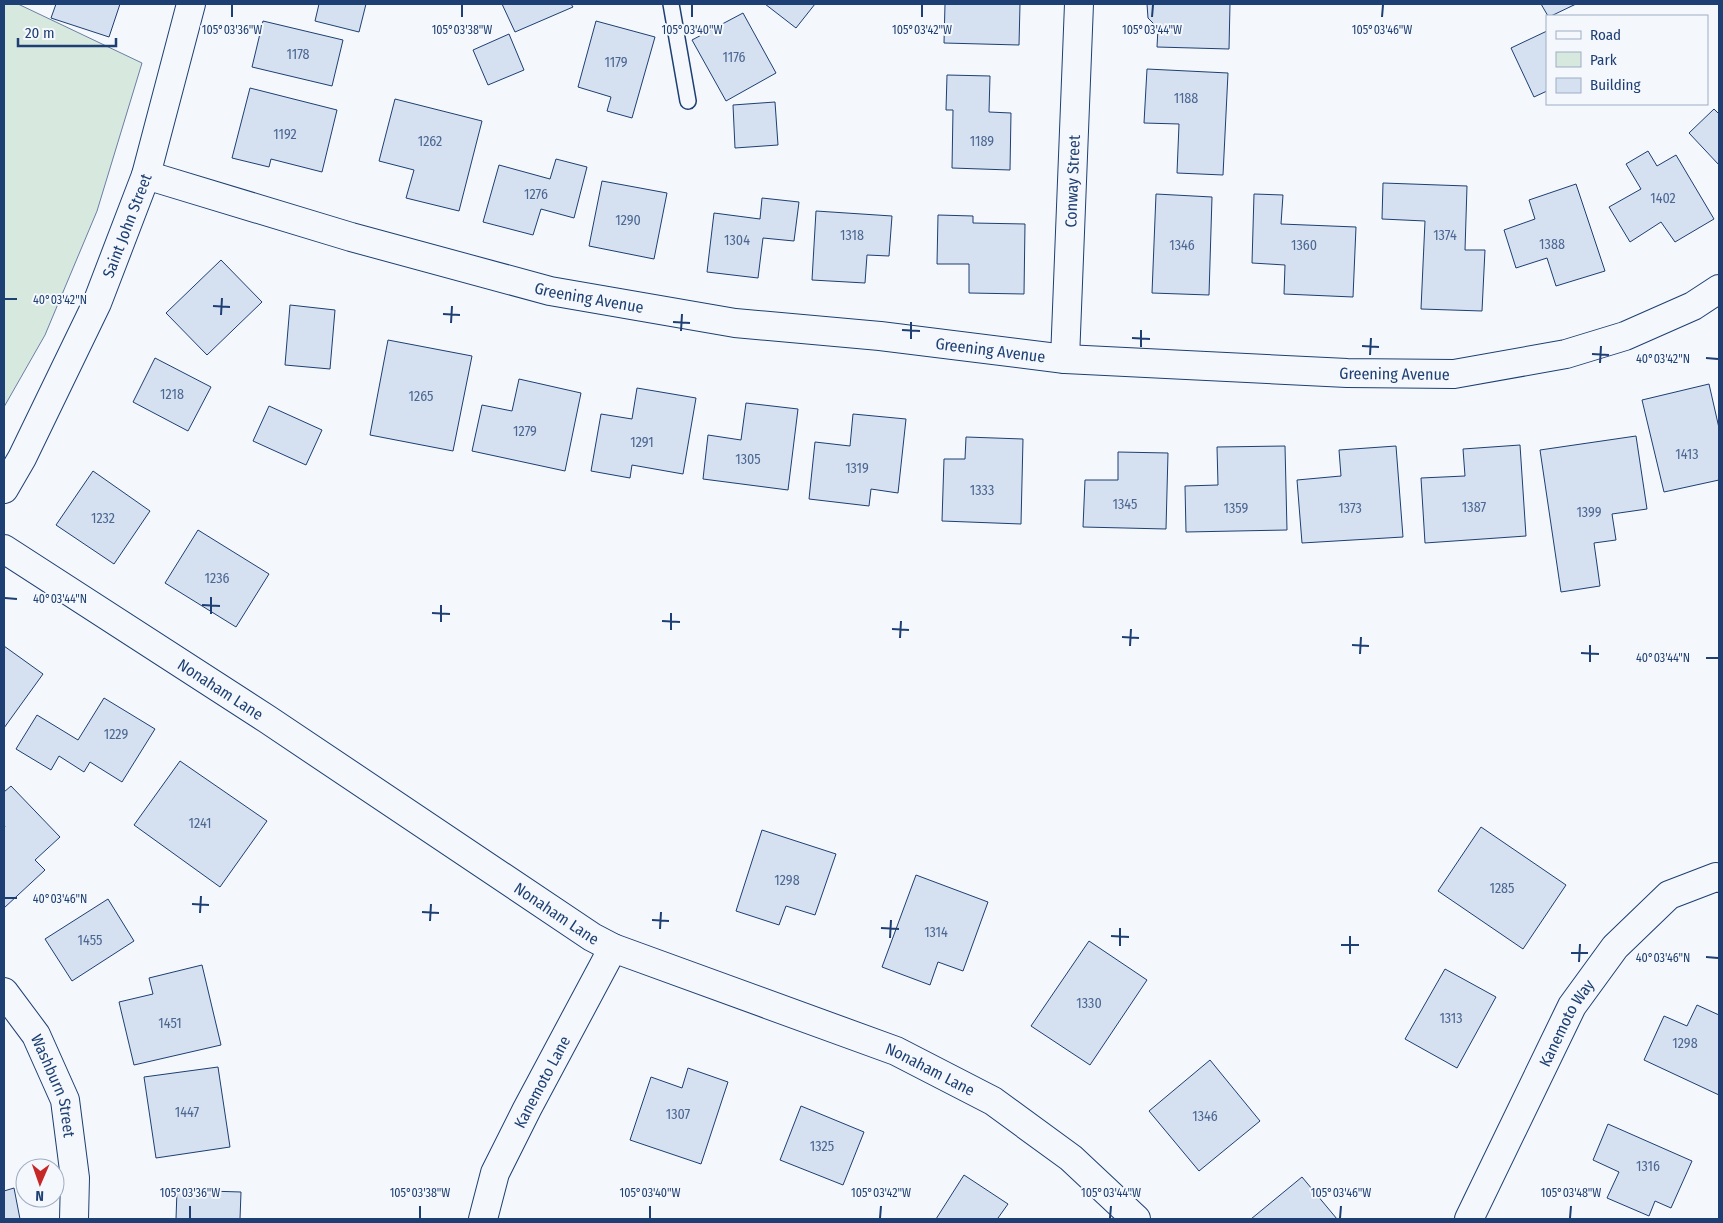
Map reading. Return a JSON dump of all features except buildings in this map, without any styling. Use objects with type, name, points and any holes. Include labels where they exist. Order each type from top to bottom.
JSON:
[{"type":"street","name":"Saint John Street","points":[[4,489],[22,458],[97,303],[146,175],[191,4]]},
{"type":"street","name":"Conway Street","points":[[1065,359],[1079,4]]},
{"type":"street","name":"Greening Avenue","points":[[146,175],[351,237],[550,291],[735,323],[880,336],[1065,359],[1347,373],[1454,374],[1566,354],[1625,336],[1693,306],[1719,289]]},
{"type":"street","name":"Nonaham Lane","points":[[4,549],[267,719],[584,931],[613,948],[896,1052],[993,1101],[1071,1158],[1136,1219]]},
{"type":"street","name":"Kanemoto Way","points":[[1469,1219],[1572,1006],[1615,947],[1668,895],[1716,877],[1719,878]]},
{"type":"street","name":"Kanemoto Lane","points":[[483,1219],[495,1173],[613,948]]},
{"type":"street","name":"Washburn Street","points":[[4,992],[36,1035],[66,1100],[75,1178],[74,1219]]},
{"type":"lane","points":[[671,4],[688,101]]},
{"type":"green space","points":[[4,4],[18,4],[142,63],[97,211],[45,335],[4,407]]}]
